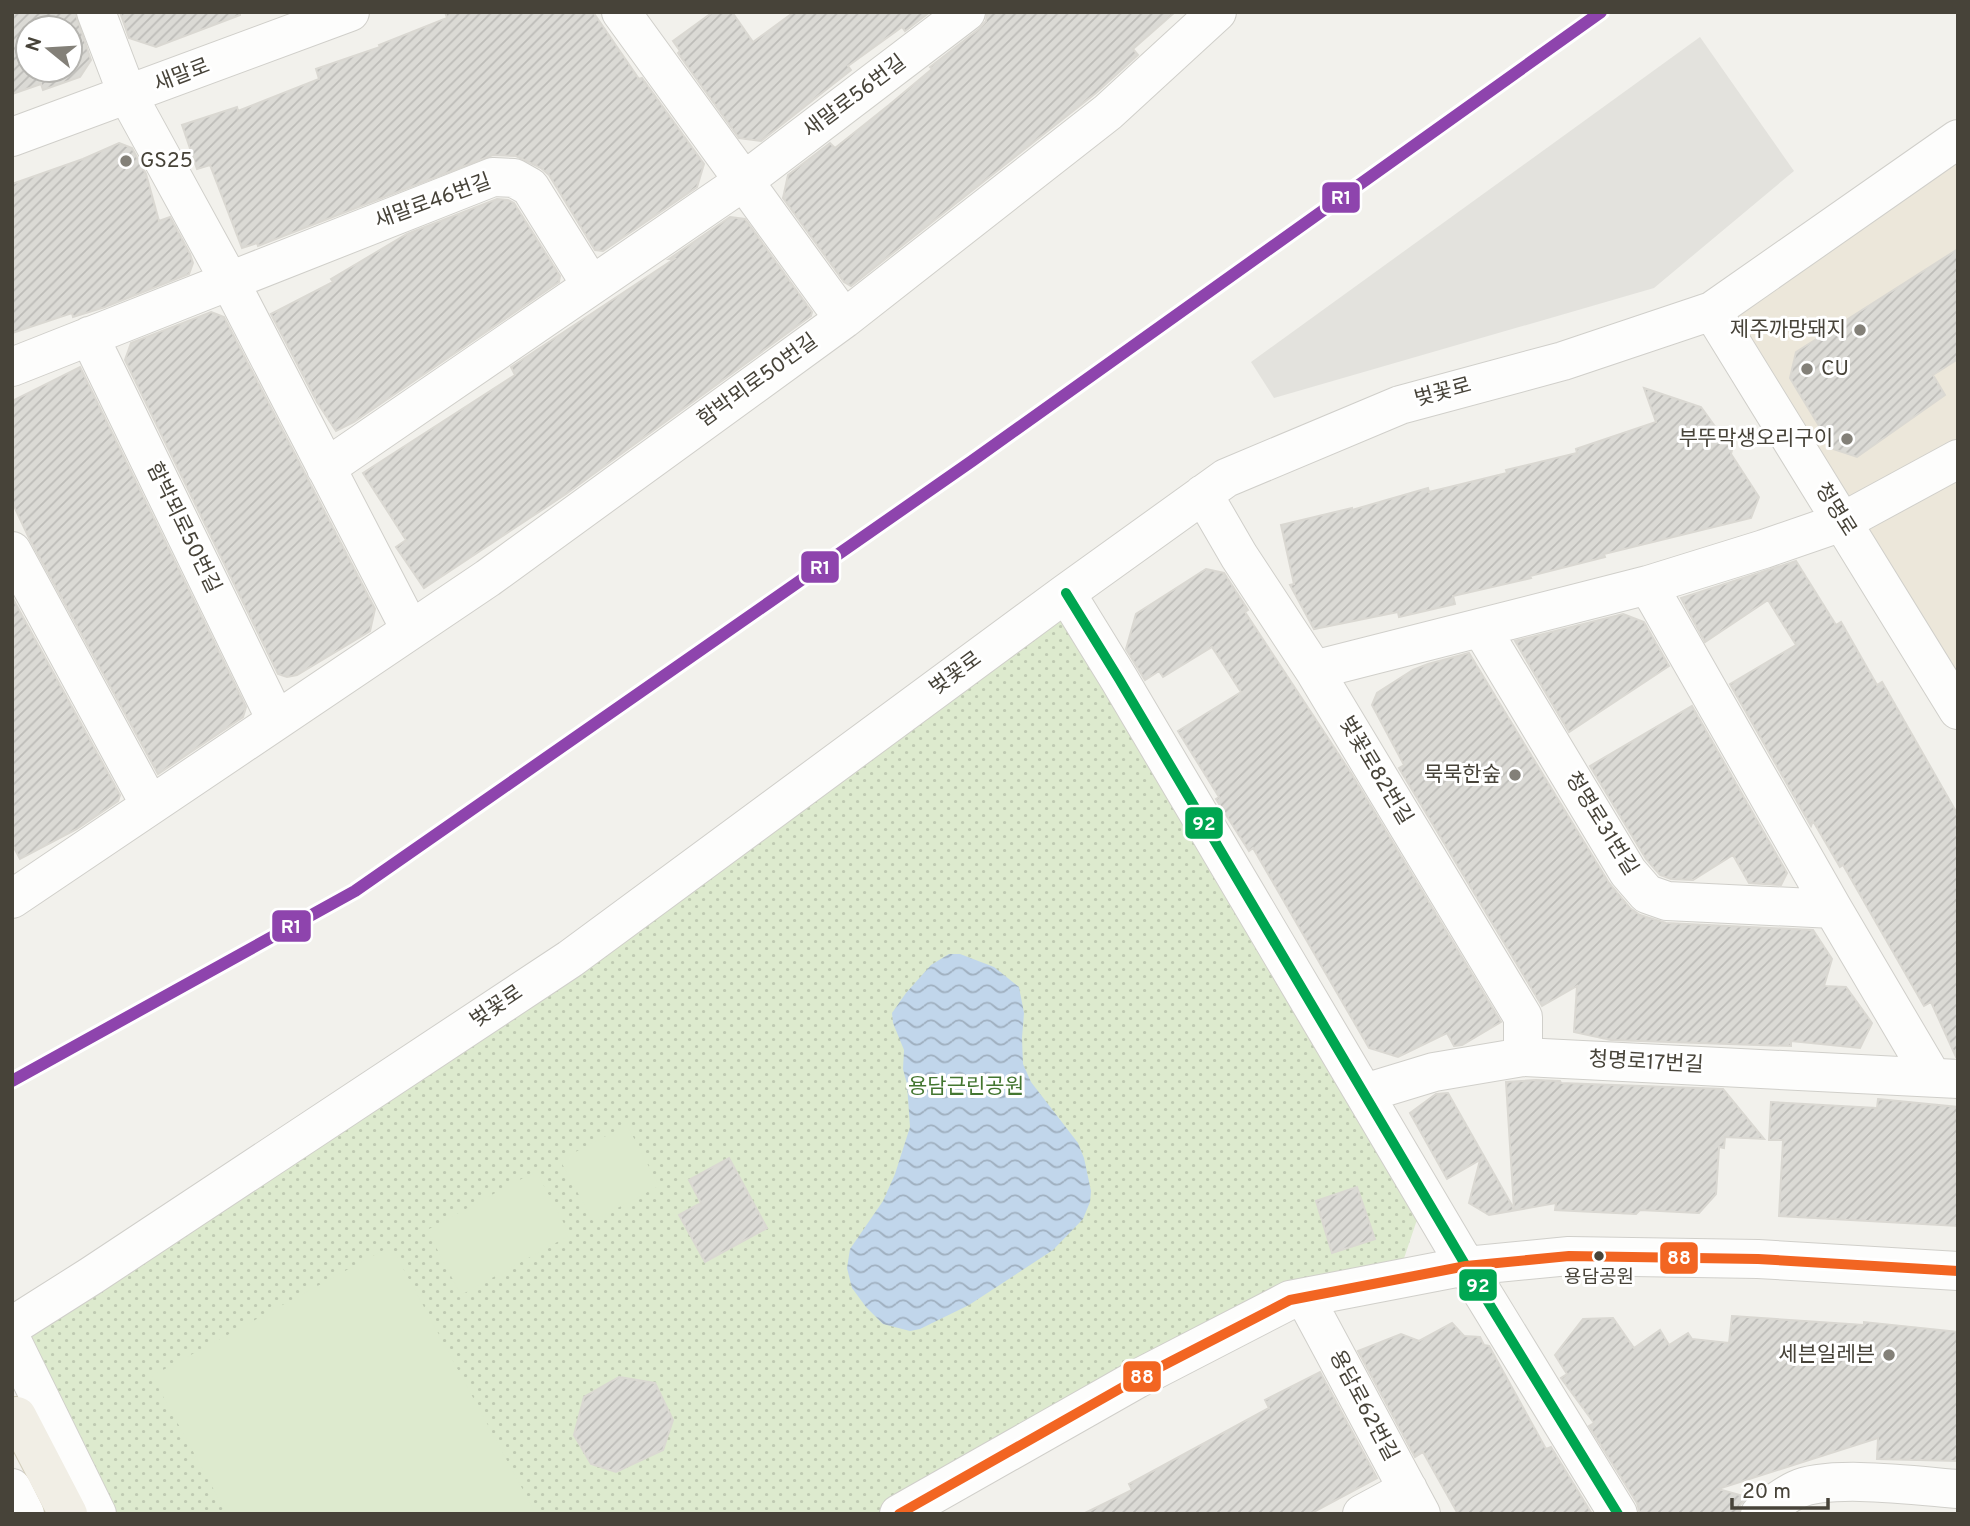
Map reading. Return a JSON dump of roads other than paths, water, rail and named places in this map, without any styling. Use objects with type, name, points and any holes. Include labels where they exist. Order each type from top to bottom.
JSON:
[{"type":"main road","points":[[17,1416],[68,1514]]},
{"type":"street","points":[[96,12],[128,96],[230,282],[410,629]]},
{"type":"street","name":"새말로","points":[[12,137],[350,12]]},
{"type":"street","points":[[621,12],[844,319]]},
{"type":"street","name":"새말로56번길","points":[[744,181],[966,12]]},
{"type":"street","name":"함박뫼로50번길","points":[[14,894],[150,806],[488,578],[844,319],[1108,112],[1217,12]]},
{"type":"street","name":"벚꽃로","points":[[12,1326],[570,959],[1226,478],[1400,405],[1563,361],[1712,311],[1958,139]]},
{"type":"street","name":"새말로46번길","points":[[12,366],[493,177],[514,178],[530,187],[591,285]]},
{"type":"street","points":[[326,468],[744,181]]},
{"type":"street","name":"청명로","points":[[1712,311],[1958,710]]},
{"type":"street","name":"함박뫼로50번길","points":[[89,336],[276,720]]},
{"type":"street","points":[[1314,670],[1648,585],[1842,522],[1958,459]]},
{"type":"street","name":"벚꽃로82번길","points":[[1203,494],[1239,556],[1314,670],[1523,1017],[1523,1057]]},
{"type":"street","points":[[12,551],[150,806]]},
{"type":"street","name":"청명로17번길","points":[[1648,585],[1833,909],[1945,1078]]},
{"type":"street","points":[[1066,593],[1466,1266],[1618,1514]]},
{"type":"street","name":"청명로31번길","points":[[1482,628],[1628,872],[1647,894],[1667,901],[1833,909]]},
{"type":"street","name":"청명로17번길","points":[[1365,1093],[1434,1073],[1523,1057],[1945,1078]]},
{"type":"street","points":[[899,1514],[1137,1379],[1290,1300],[1466,1266],[1569,1256],[1758,1259],[1958,1271]]},
{"type":"street","name":"용담로62번길","points":[[1305,1297],[1415,1502]]},
{"type":"street","points":[[12,1341],[97,1514]]},
{"type":"street","points":[[1759,1514],[1798,1489],[1834,1499],[1864,1482],[1958,1489]]},
{"type":"street","points":[[12,1488],[25,1514]]},
{"type":"street","points":[[1362,1514],[1415,1502]]},
{"type":"water","points":[[949,954],[960,954],[994,967],[1019,987],[1024,1013],[1023,1064],[1031,1082],[1078,1143],[1091,1191],[1090,1202],[1083,1219],[1053,1250],[969,1305],[920,1329],[910,1331],[883,1324],[866,1307],[852,1288],[847,1268],[850,1249],[883,1201],[910,1127],[907,1084],[903,1069],[904,1050],[893,1023],[892,1013],[931,965]]},
{"type":"place","name":"GS25","points":[[126,161]]},
{"type":"place","name":"제주까망돼지","points":[[1860,330]]},
{"type":"place","name":"CU","points":[[1807,369]]},
{"type":"place","name":"부뚜막생오리구이","points":[[1847,439]]},
{"type":"place","name":"묵묵한숲","points":[[1515,775]]},
{"type":"place","name":"용담공원","points":[[1599,1256]]},
{"type":"place","name":"세븐일레븐","points":[[1889,1355]]},
{"type":"park label","name":"용담근린공원","points":[[966,1087]]}]
